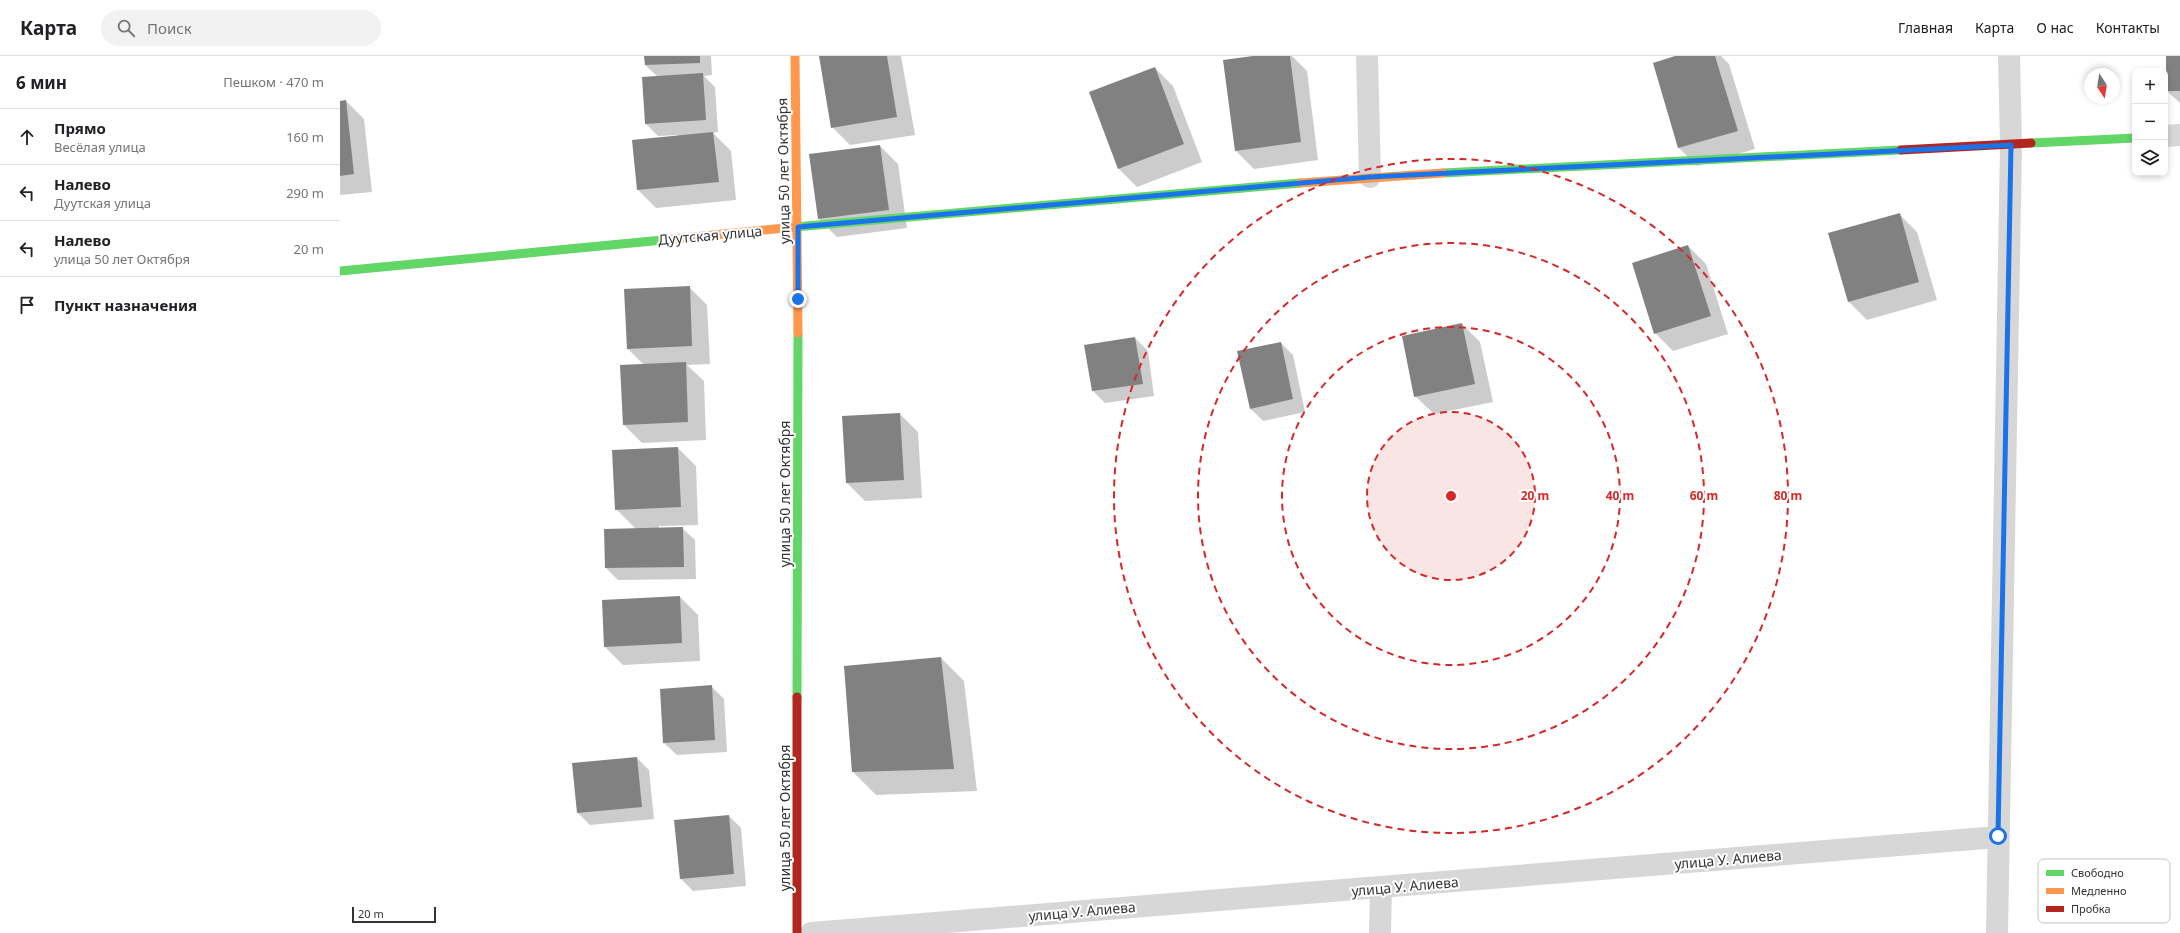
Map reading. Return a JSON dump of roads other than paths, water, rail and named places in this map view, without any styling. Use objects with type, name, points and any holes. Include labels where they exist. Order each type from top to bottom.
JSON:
[{"type":"street","name":"улица 50 лет Октября","points":[[795,56],[798,227],[798,933]]},
{"type":"street","points":[[1367,56],[1370,177]]},
{"type":"street","points":[[1997,933],[2011,145],[2009,56]]},
{"type":"street","points":[[2168,136],[2180,135]]},
{"type":"street","name":"Дуутская улица","points":[[340,271],[798,227],[1370,177],[2132,138]]},
{"type":"street","name":"улица У. Алиева","points":[[811,933],[1381,888],[1998,836]]},
{"type":"street","points":[[1380,933],[1381,888]]}]
